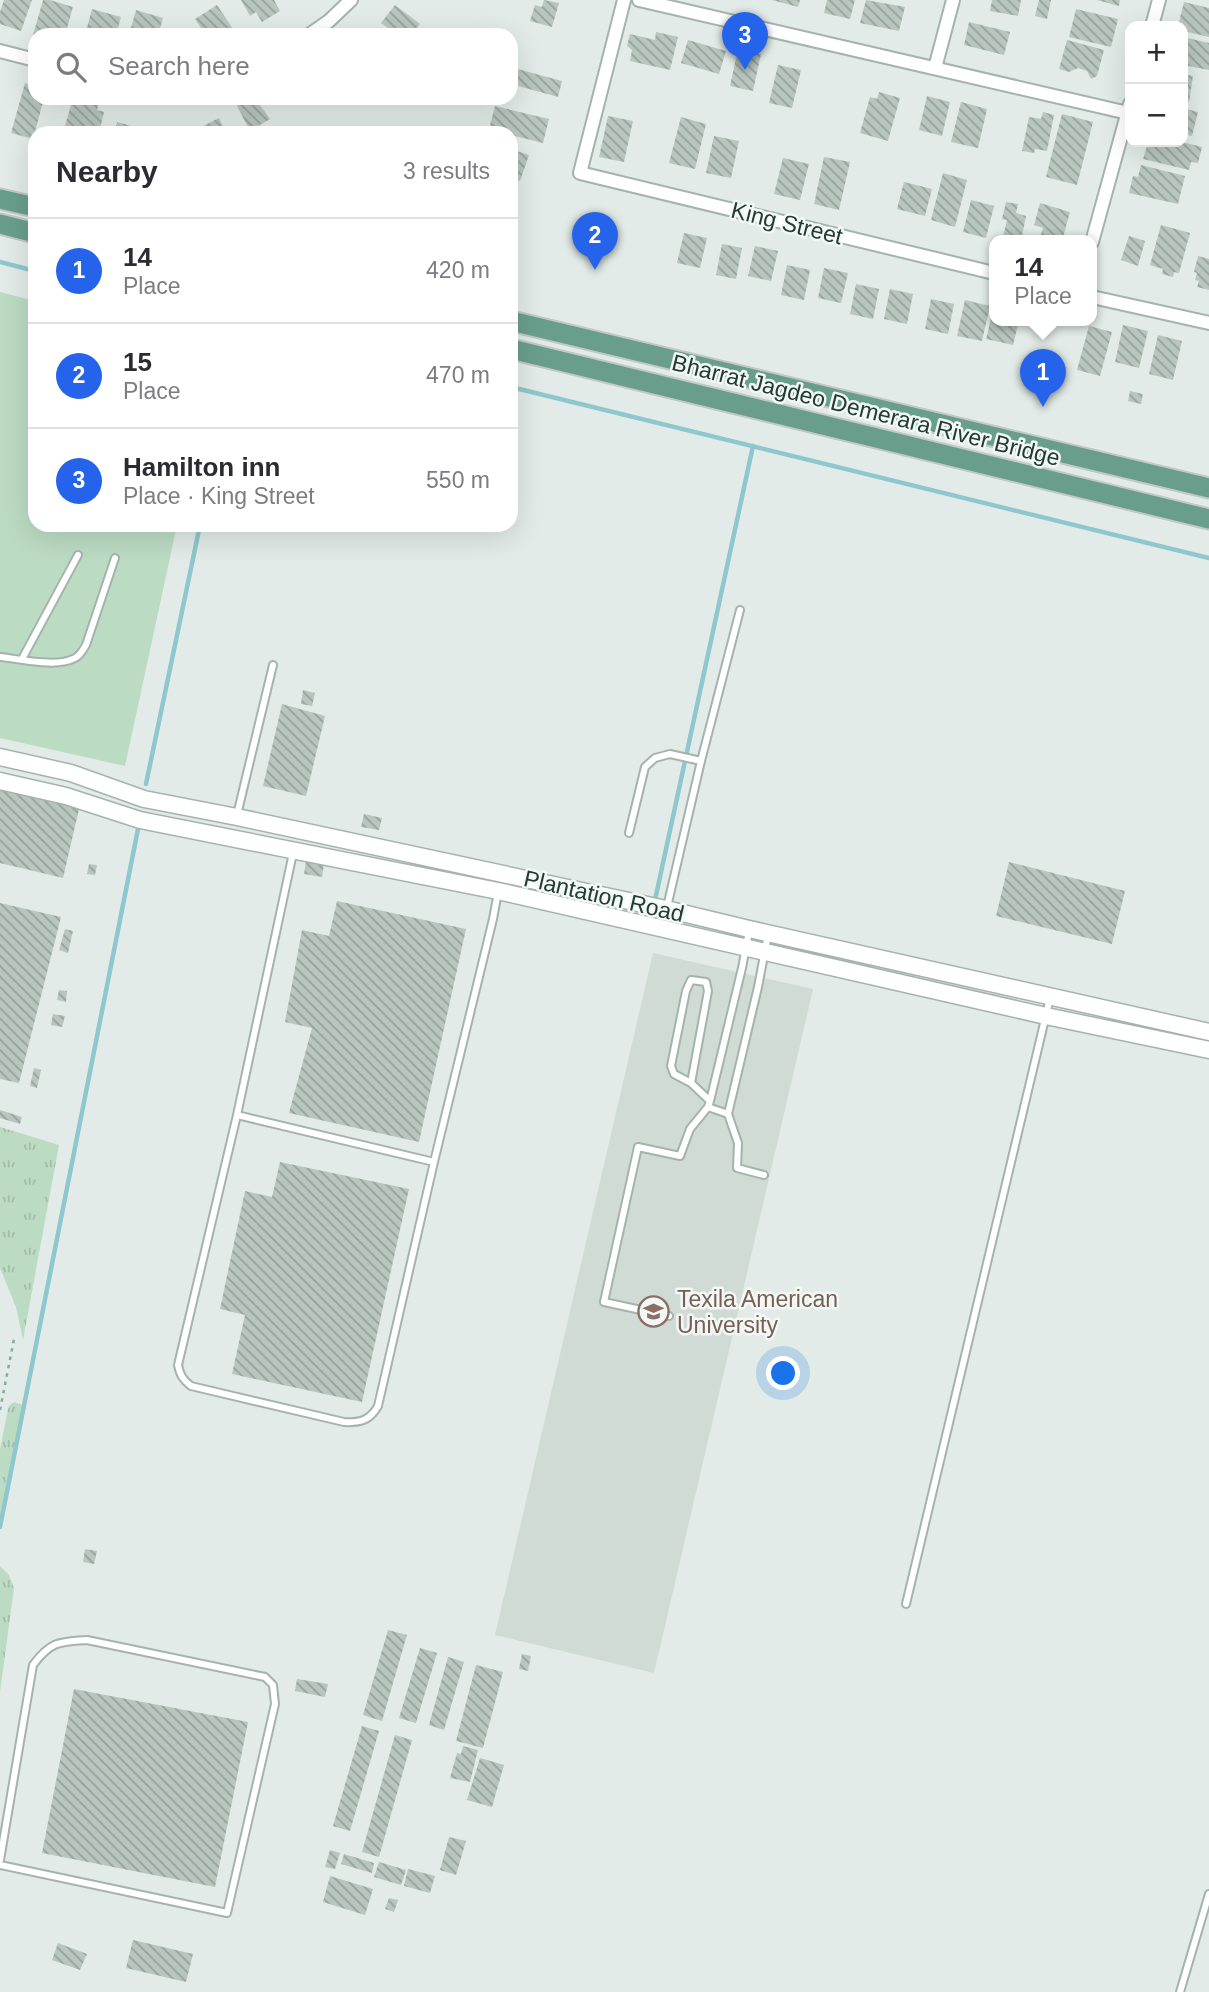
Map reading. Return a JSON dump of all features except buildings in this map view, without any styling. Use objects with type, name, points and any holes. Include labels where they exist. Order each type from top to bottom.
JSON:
[{"type":"main road","points":[[0,199],[28,205]]},
{"type":"main road","points":[[0,224],[28,231]]},
{"type":"main road","name":"Bharrat Jagdeo Demerara River Bridge","points":[[518,323],[1209,488]]},
{"type":"main road","name":"Bharrat Jagdeo Demerara River Bridge","points":[[518,351],[1209,519]]},
{"type":"street","points":[[319,28],[351,0]]},
{"type":"street","name":"King Street","points":[[624,0],[580,173],[989,272]]},
{"type":"street","points":[[639,0],[935,68],[1125,107]]},
{"type":"street","points":[[935,68],[953,0]]},
{"type":"street","points":[[1153,21],[1159,0]]},
{"type":"street","points":[[0,51],[28,58]]},
{"type":"street","points":[[1094,235],[1125,122]]},
{"type":"street","points":[[1097,298],[1209,323]]},
{"type":"street","name":"Plantation Road","points":[[0,757],[71,773],[144,799],[666,909],[1209,1032]]},
{"type":"street","name":"Plantation Road","points":[[0,781],[66,796],[140,820],[498,891],[1046,1016],[1209,1050]]},
{"type":"lane","points":[[22,659],[78,555]]},
{"type":"lane","points":[[0,657],[48,663],[65,662],[78,657],[86,645],[115,558]]},
{"type":"lane","points":[[666,909],[740,610]]},
{"type":"lane","points":[[237,817],[273,665]]},
{"type":"lane","points":[[629,833],[645,767],[655,758],[670,754],[701,761]]},
{"type":"lane","points":[[293,851],[237,1115],[179,1357],[180,1374],[191,1386],[344,1422],[357,1423],[366,1420],[378,1406],[493,919],[501,873]]},
{"type":"lane","points":[[668,1316],[604,1302],[638,1147],[680,1156],[690,1129],[709,1104],[743,968],[749,929]]},
{"type":"lane","points":[[764,1175],[737,1168],[738,1143],[728,1114],[768,934]]},
{"type":"lane","points":[[691,1083],[708,991],[706,982],[691,980],[686,991],[671,1066],[674,1074],[691,1083],[709,1104],[728,1114]]},
{"type":"lane","points":[[906,1604],[1050,998]]},
{"type":"lane","points":[[237,1115],[434,1162]]},
{"type":"lane","points":[[87,1640],[265,1678],[273,1685],[275,1704],[227,1913],[0,1863],[33,1665],[43,1651],[59,1642],[87,1640]]},
{"type":"lane","points":[[1180,1992],[1209,1894]]},
{"type":"path","points":[[0,1410],[14,1339]]},
{"type":"shaded area","name":"Texila American University","points":[[653,953],[813,989],[654,1673],[495,1635]]},
{"type":"green space","points":[[0,292],[28,299],[28,532],[175,532],[125,766],[0,738]]},
{"type":"green space","points":[[0,1127],[59,1145],[23,1340],[16,1307],[0,1268]]},
{"type":"green space","points":[[14,1402],[23,1405],[24,1411],[0,1525],[0,1450],[8,1409]]},
{"type":"green space","points":[[0,1566],[9,1575],[14,1588],[0,1692]]},
{"type":"waterway","points":[[0,262],[28,269]]},
{"type":"waterway","points":[[518,389],[1209,558]]},
{"type":"waterway","points":[[655,900],[753,446]]},
{"type":"waterway","points":[[146,784],[199,532]]},
{"type":"waterway","points":[[0,1527],[138,829]]},
{"type":"place","name":"Hamilton inn","points":[[745,70]]},
{"type":"place","name":"15","points":[[595,270]]},
{"type":"place","name":"14","points":[[1043,407]]},
{"type":"place","name":"Texila American University","points":[[654,1312]]}]
